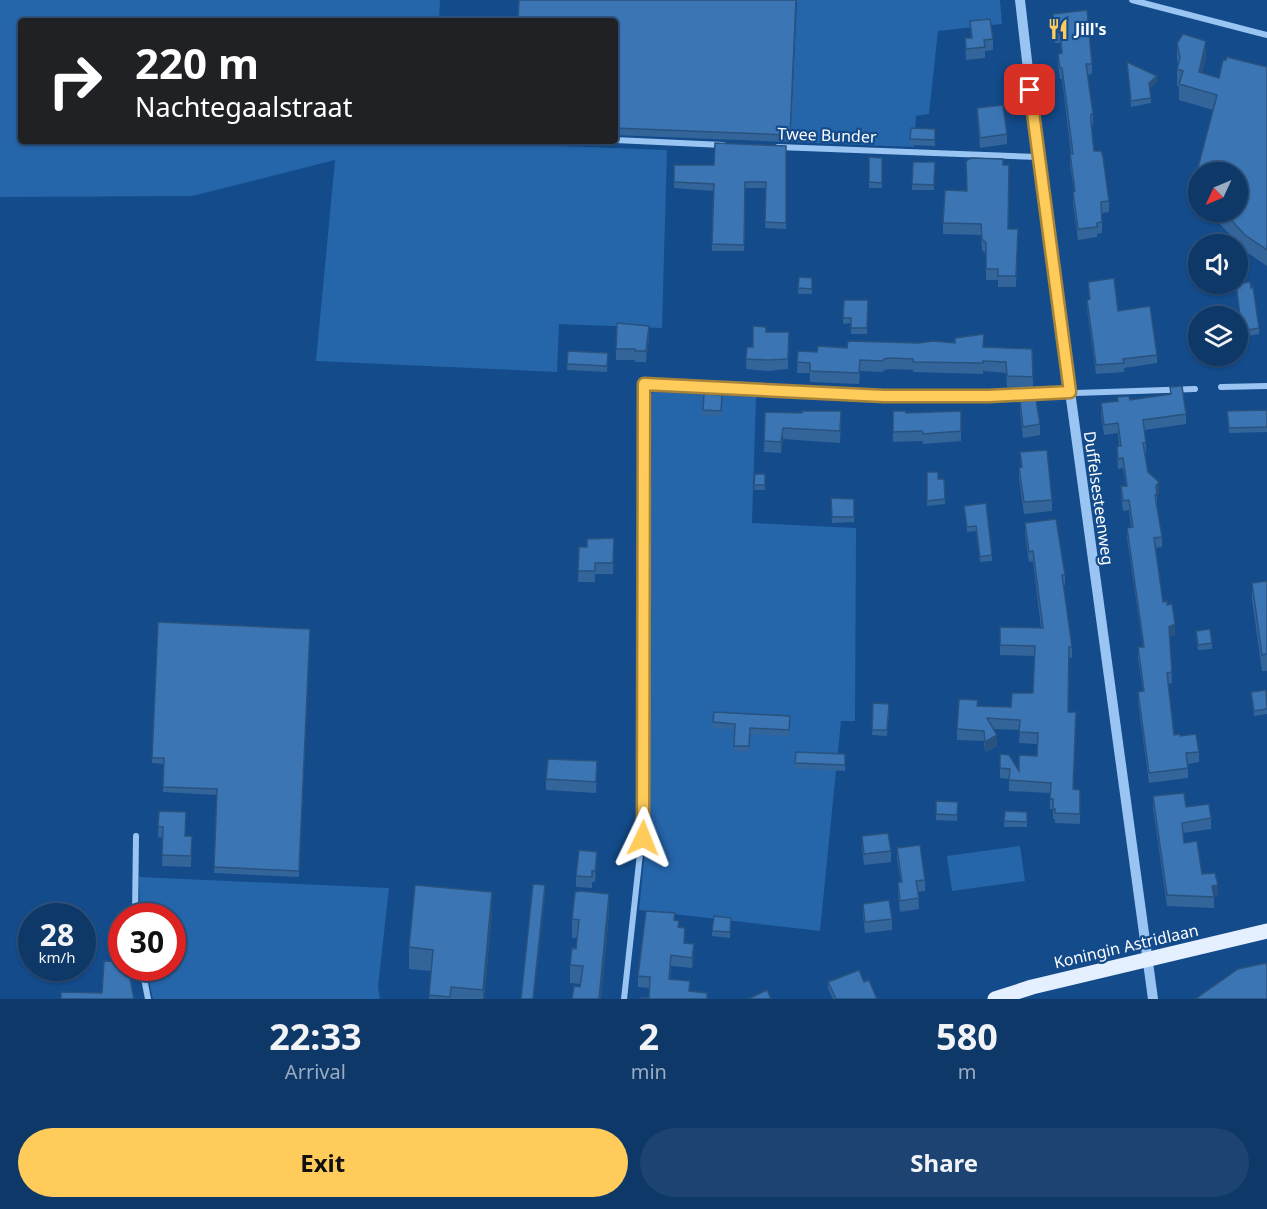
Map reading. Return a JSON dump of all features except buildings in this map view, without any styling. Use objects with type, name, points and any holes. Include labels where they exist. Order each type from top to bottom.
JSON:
[{"type":"main road","name":"Koningin Astridlaan","points":[[995,999],[1032,987],[1267,930]]},
{"type":"street","name":"Duffelsesteenweg","points":[[1020,0],[1038,158],[1153,999]]},
{"type":"street","points":[[1132,0],[1267,35]]},
{"type":"street","points":[[618,140],[733,145]]},
{"type":"street","name":"Twee Bunder","points":[[768,147],[1038,158]]},
{"type":"street","points":[[624,999],[644,817],[644,384],[884,396],[989,396],[1195,389]]},
{"type":"street","points":[[1221,387],[1267,386]]},
{"type":"street","points":[[135,903],[136,836]]},
{"type":"street","points":[[145,981],[148,999]]},
{"type":"shaded area","points":[[0,0],[440,0],[439,18],[18,18],[18,144],[538,144],[667,150],[662,328],[559,324],[557,372],[316,361],[335,160],[192,196],[0,197]]},
{"type":"shaded area","points":[[790,0],[1000,0],[1002,24],[938,31],[929,114],[916,116],[914,147],[790,142],[797,2]]},
{"type":"shaded area","points":[[652,393],[756,397],[752,523],[856,528],[855,721],[841,721],[820,931],[639,910],[649,812]]},
{"type":"shaded area","points":[[1020,846],[1025,881],[952,891],[947,856]]},
{"type":"shaded area","points":[[139,877],[389,888],[378,987],[380,999],[153,999],[149,981],[186,981],[186,903],[140,903]]},
{"type":"place","name":"Jill's","points":[[1058,29]]},
{"type":"route","points":[[643,838],[644,384],[884,396],[989,396],[1070,392],[1030,90]]}]
